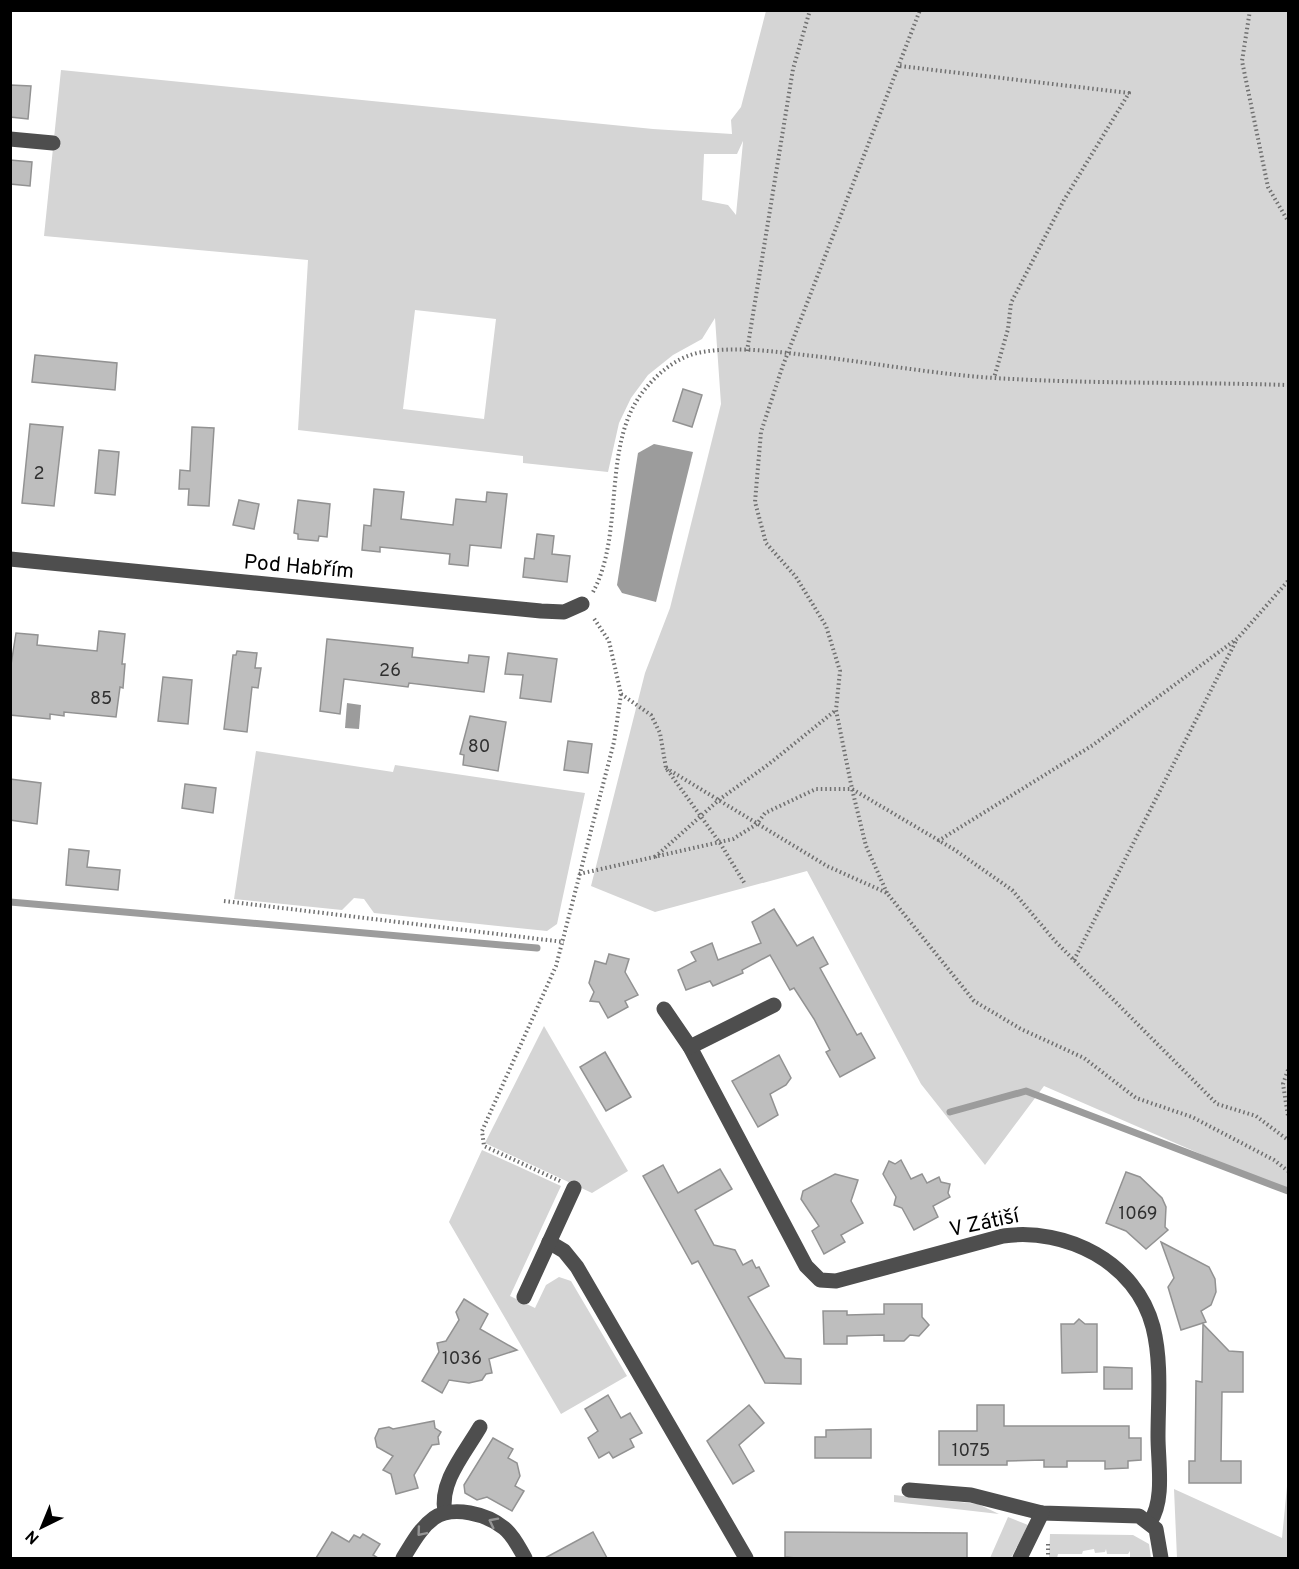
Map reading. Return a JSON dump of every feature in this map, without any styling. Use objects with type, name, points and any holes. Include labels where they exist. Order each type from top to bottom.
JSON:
[{"type":"street","points":[[10,139],[53,143]]},
{"type":"street","name":"Pod Habřím","points":[[10,559],[564,612],[582,604]]},
{"type":"street","points":[[690,1047],[774,1005]]},
{"type":"street","name":"V Zátiší","points":[[664,1009],[690,1047],[806,1266],[820,1280],[836,1281],[1003,1236],[1026,1233],[1044,1234],[1080,1246],[1097,1254],[1124,1276],[1147,1310],[1157,1346],[1158,1482],[1156,1508],[1150,1522]]},
{"type":"street","points":[[524,1298],[574,1188]]},
{"type":"street","points":[[549,1242],[564,1251],[577,1267],[746,1558]]},
{"type":"street","points":[[445,1512],[442,1500],[447,1483],[480,1427]]},
{"type":"street","points":[[909,1490],[971,1495],[1042,1513],[1130,1515],[1150,1522],[1160,1537],[1161,1558]]},
{"type":"street","points":[[403,1558],[422,1530],[445,1512],[457,1511],[493,1520],[512,1536],[525,1558]]},
{"type":"street","points":[[1020,1558],[1042,1513]]},
{"type":"path","points":[[747,351],[793,69],[810,10]]},
{"type":"path","points":[[920,10],[787,353],[761,432],[756,502],[766,543],[796,577],[826,626],[840,671],[836,710],[852,789],[866,846],[887,893],[974,1001],[1021,1029],[1084,1058],[1136,1098],[1192,1117],[1274,1160],[1288,1171]]},
{"type":"path","points":[[1250,10],[1242,61],[1268,187],[1288,221]]},
{"type":"path","points":[[900,66],[1129,93],[1064,200],[1011,303],[1008,329],[994,378]]},
{"type":"path","points":[[574,1188],[484,1146],[481,1139],[483,1126],[556,966],[614,742],[621,694],[609,642],[582,604],[593,591],[602,569],[625,429],[636,401],[664,370],[689,355],[747,351],[787,353],[994,378],[1288,385]]},
{"type":"path","points":[[938,841],[1093,745],[1238,638],[1288,581]]},
{"type":"path","points":[[1074,960],[1238,638]]},
{"type":"path","points":[[621,694],[651,715],[660,733],[666,768],[699,817],[720,843],[745,884]]},
{"type":"path","points":[[655,857],[720,799],[770,765],[836,710]]},
{"type":"path","points":[[666,768],[827,866],[887,893]]},
{"type":"path","points":[[579,874],[733,839],[757,824],[765,813],[816,789],[852,789],[938,841],[1012,890],[1074,960],[1217,1104],[1256,1116],[1288,1140]]},
{"type":"path","points":[[224,901],[564,942]]},
{"type":"path","points":[[1288,1070],[1283,1084],[1288,1116]]},
{"type":"shaded area","points":[[766,11],[1288,11],[1288,1192],[1044,1086],[985,1165],[921,1084],[807,871],[655,912],[591,886],[645,673],[670,608],[721,404],[715,318],[702,339],[673,355],[648,375],[631,398],[619,423],[608,472],[523,463],[523,456],[298,430],[308,260],[44,236],[61,70],[653,129],[732,134],[731,120],[741,107]],"holes":[[[743,142],[736,215],[728,205],[702,200],[704,154],[737,154]],[[415,310],[496,319],[484,419],[403,409]]]},
{"type":"shaded area","points":[[654,444],[693,452],[656,602],[622,593],[617,585],[638,453]]},
{"type":"shaded area","points":[[347,703],[361,705],[359,729],[345,728]]},
{"type":"shaded area","points":[[256,751],[393,772],[395,765],[585,793],[557,924],[547,931],[374,913],[364,899],[354,898],[342,910],[234,899]]},
{"type":"shaded area","points":[[544,1026],[628,1171],[592,1193],[485,1143]]},
{"type":"shaded area","points":[[482,1150],[561,1186],[510,1296],[535,1308],[546,1285],[559,1277],[571,1281],[627,1376],[561,1414],[449,1222]]},
{"type":"shaded area","points":[[1288,1476],[1288,1558],[1177,1558],[1174,1489],[1282,1538]]},
{"type":"shaded area","points":[[894,1495],[978,1504],[999,1514],[894,1502]]},
{"type":"shaded area","points":[[1008,1517],[1028,1525],[1011,1558],[990,1558]]},
{"type":"shaded area","points":[[1050,1534],[1133,1535],[1149,1544],[1151,1558],[1130,1558],[1130,1551],[1128,1554],[1107,1554],[1106,1549],[1105,1552],[1095,1553],[1094,1549],[1083,1551],[1082,1554],[1058,1554],[1057,1558],[1049,1558]]},
{"type":"building","points":[[10,85],[31,86],[28,119],[10,117]]},
{"type":"building","points":[[10,160],[32,162],[30,186],[10,184]]},
{"type":"building","points":[[35,355],[117,363],[115,390],[32,382]]},
{"type":"building","points":[[683,389],[702,395],[692,427],[673,421]]},
{"type":"building","points":[[30,424],[63,427],[54,506],[22,503]]},
{"type":"building","points":[[192,427],[214,428],[209,506],[188,505],[189,489],[179,489],[180,470],[190,471]]},
{"type":"building","points":[[99,450],[119,452],[115,495],[95,493]]},
{"type":"building","points":[[374,489],[404,492],[401,519],[453,525],[456,499],[486,502],[487,492],[507,494],[501,548],[470,545],[468,566],[449,564],[450,554],[380,547],[380,552],[362,550],[364,525],[371,526]]},
{"type":"building","points":[[239,500],[259,504],[254,529],[233,525]]},
{"type":"building","points":[[298,500],[330,504],[327,537],[319,536],[318,541],[298,539],[298,534],[294,533]]},
{"type":"building","points":[[537,534],[554,536],[552,554],[570,556],[567,582],[523,577],[525,558],[534,559]]},
{"type":"building","points":[[99,631],[125,634],[122,664],[125,664],[123,688],[120,687],[116,717],[64,712],[64,716],[50,714],[50,719],[10,715],[10,671],[16,633],[38,635],[37,645],[97,651]]},
{"type":"building","points":[[327,639],[413,648],[412,657],[468,663],[469,655],[489,657],[484,692],[409,683],[408,687],[344,679],[340,714],[320,711]]},
{"type":"building","points":[[237,651],[257,653],[255,668],[261,668],[258,688],[252,687],[247,732],[224,729],[233,655],[236,655]]},
{"type":"building","points":[[508,653],[557,659],[551,702],[520,698],[523,675],[505,674]]},
{"type":"building","points":[[163,677],[192,680],[188,724],[158,721]]},
{"type":"building","points":[[470,716],[506,722],[498,771],[463,765],[464,755],[460,754]]},
{"type":"building","points":[[568,741],[592,744],[588,773],[564,770]]},
{"type":"building","points":[[10,779],[41,783],[37,824],[10,820]]},
{"type":"building","points":[[185,784],[216,788],[213,813],[182,808]]},
{"type":"building","points":[[69,849],[89,851],[87,867],[120,870],[118,890],[66,885]]},
{"type":"building","points":[[774,909],[797,946],[813,937],[828,964],[820,968],[857,1035],[861,1033],[875,1058],[840,1077],[826,1052],[830,1050],[814,1019],[794,988],[790,990],[770,955],[742,970],[743,973],[713,986],[710,981],[686,990],[678,970],[696,961],[691,952],[712,943],[718,960],[761,943],[752,922]]},
{"type":"building","points":[[609,954],[629,959],[625,972],[638,995],[625,1001],[628,1007],[608,1018],[599,1002],[590,1001],[594,992],[589,983],[595,961],[606,964]]},
{"type":"building","points":[[605,1052],[631,1097],[606,1111],[580,1067]]},
{"type":"building","points":[[779,1055],[791,1078],[786,1085],[770,1094],[778,1115],[758,1127],[732,1081]]},
{"type":"building","points":[[901,1160],[911,1179],[922,1174],[927,1183],[939,1177],[941,1182],[950,1184],[948,1193],[950,1197],[933,1206],[938,1217],[914,1230],[902,1208],[894,1205],[896,1197],[883,1174],[889,1161],[895,1164]]},
{"type":"building","points":[[663,1165],[678,1193],[720,1169],[732,1189],[695,1210],[714,1245],[735,1250],[743,1265],[752,1260],[756,1268],[759,1267],[769,1286],[748,1297],[785,1358],[801,1359],[801,1384],[765,1383],[698,1261],[692,1264],[643,1176]]},
{"type":"building","points":[[1126,1172],[1140,1177],[1162,1198],[1166,1207],[1165,1227],[1168,1230],[1146,1249],[1126,1231],[1106,1223]]},
{"type":"building","points":[[835,1174],[858,1180],[851,1201],[863,1223],[841,1235],[845,1242],[824,1254],[812,1231],[819,1226],[801,1199],[803,1191]]},
{"type":"building","points":[[1161,1242],[1209,1267],[1215,1279],[1216,1292],[1211,1305],[1201,1311],[1206,1322],[1181,1330],[1168,1287],[1174,1278]]},
{"type":"building","points":[[464,1299],[488,1314],[480,1329],[517,1350],[489,1359],[492,1373],[486,1374],[482,1380],[469,1383],[449,1380],[442,1393],[422,1381],[439,1352],[437,1343],[446,1341],[459,1320],[456,1312]]},
{"type":"building","points":[[884,1304],[922,1304],[922,1317],[929,1325],[919,1336],[910,1335],[904,1341],[884,1341],[884,1335],[847,1336],[847,1344],[824,1344],[823,1311],[847,1311],[847,1315],[884,1314]]},
{"type":"building","points":[[1079,1319],[1085,1324],[1097,1324],[1097,1372],[1062,1373],[1061,1324],[1074,1324]]},
{"type":"building","points":[[1203,1324],[1229,1351],[1243,1352],[1243,1392],[1222,1392],[1221,1461],[1241,1461],[1241,1483],[1189,1483],[1189,1461],[1195,1461],[1196,1381],[1202,1382]]},
{"type":"building","points":[[1104,1367],[1132,1368],[1132,1389],[1104,1389]]},
{"type":"building","points":[[608,1395],[621,1418],[630,1413],[642,1433],[630,1439],[634,1447],[613,1458],[609,1452],[599,1458],[588,1438],[598,1431],[585,1409]]},
{"type":"building","points":[[749,1405],[764,1423],[739,1445],[754,1471],[733,1484],[707,1441]]},
{"type":"building","points":[[977,1405],[1004,1405],[1004,1426],[1129,1426],[1129,1438],[1141,1438],[1141,1460],[1128,1461],[1128,1468],[1105,1469],[1105,1461],[1067,1461],[1067,1467],[1044,1467],[1044,1460],[1007,1461],[1007,1465],[939,1465],[939,1431],[977,1431]]},
{"type":"building","points":[[434,1421],[435,1428],[441,1432],[438,1437],[439,1444],[432,1445],[414,1475],[418,1488],[396,1494],[391,1474],[383,1470],[393,1456],[377,1447],[375,1438],[379,1429],[389,1427],[393,1429]]},
{"type":"building","points":[[871,1429],[871,1458],[815,1458],[815,1437],[826,1437],[826,1430]]},
{"type":"building","points":[[493,1438],[513,1449],[508,1458],[517,1463],[520,1476],[515,1486],[524,1491],[512,1511],[487,1497],[477,1500],[465,1493],[464,1485]]},
{"type":"building","points":[[332,1532],[349,1542],[354,1535],[360,1538],[363,1534],[380,1544],[373,1555],[378,1558],[316,1558]]},
{"type":"building","points":[[593,1532],[607,1558],[545,1558]]},
{"type":"building","points":[[785,1532],[967,1533],[967,1558],[785,1557]]},
{"type":"waterway","points":[[10,902],[537,948]]},
{"type":"waterway","points":[[950,1112],[1026,1091],[1288,1191]]}]
